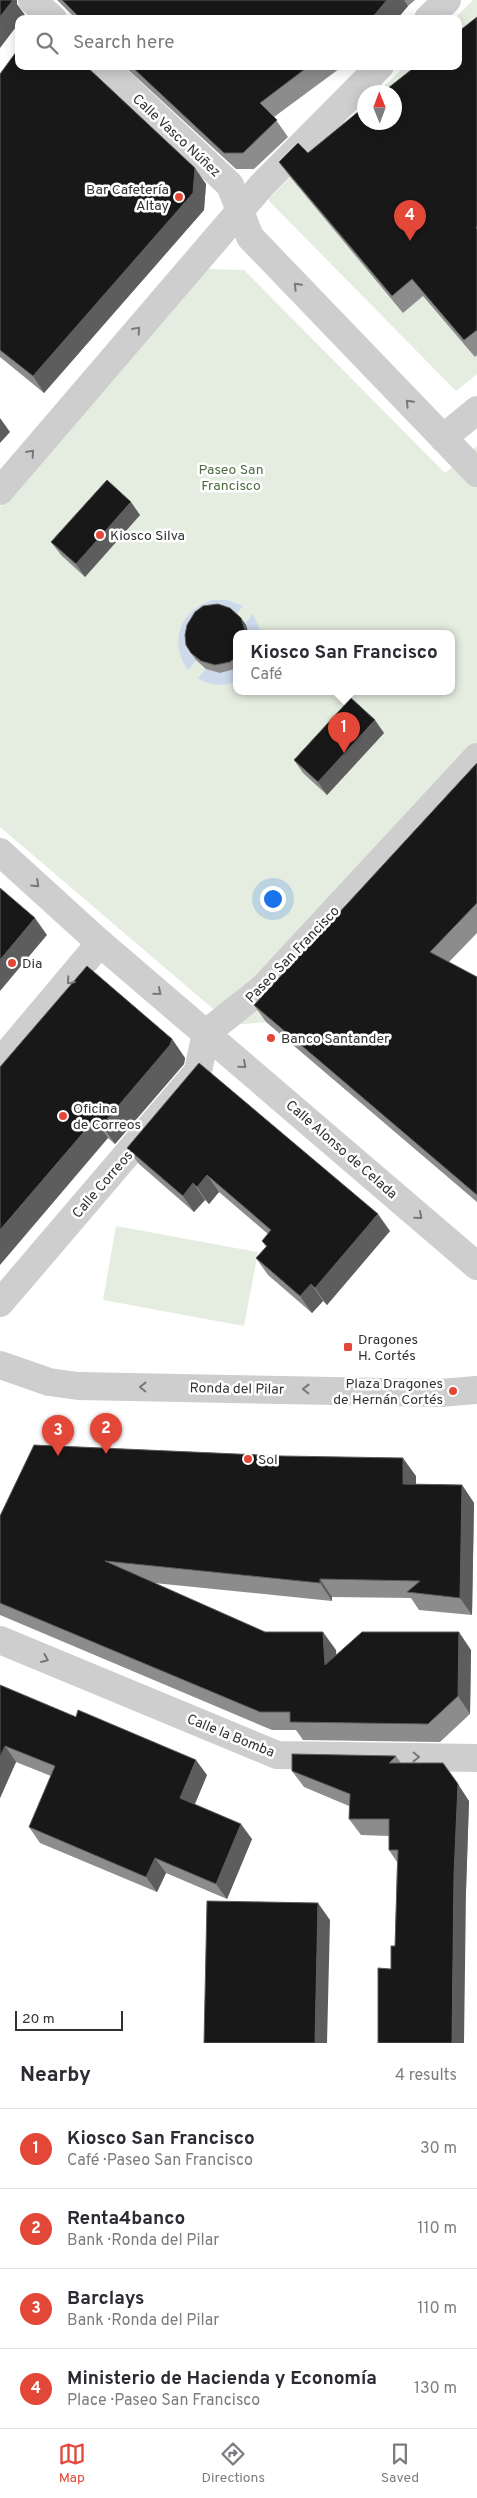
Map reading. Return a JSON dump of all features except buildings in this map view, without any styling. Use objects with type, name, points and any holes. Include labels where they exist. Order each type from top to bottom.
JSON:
[{"type":"street","points":[[432,15],[447,0]]},
{"type":"street","name":"Calle Vasco Núñez","points":[[107,70],[230,185],[240,211]]},
{"type":"street","points":[[0,491],[262,185],[376,70]]},
{"type":"street","points":[[240,211],[250,237],[477,472]]},
{"type":"street","points":[[443,438],[477,410]]},
{"type":"street","name":"Paseo San Francisco","points":[[206,1033],[263,988],[477,757]]},
{"type":"street","points":[[0,852],[100,943],[206,1033]]},
{"type":"street","points":[[0,1062],[100,943]]},
{"type":"street","name":"Calle Alonso de Celada","points":[[206,1033],[477,1266]]},
{"type":"street","name":"Calle Correos","points":[[0,1303],[198,1071],[206,1033]]},
{"type":"street","name":"Ronda del Pilar","points":[[0,1365],[49,1382],[78,1386],[440,1393],[477,1390]]},
{"type":"street","name":"Calle la Bomba","points":[[0,1640],[277,1755],[477,1758]]},
{"type":"green space","points":[[473,0],[477,0],[477,374],[456,391],[269,201],[269,198],[357,112],[357,130],[402,130],[402,85],[385,85],[401,70],[462,70],[462,15],[458,15]]},
{"type":"green space","name":"Paseo San Francisco","points":[[206,269],[244,270],[445,473],[477,446],[477,793],[266,1022],[232,1025],[0,827],[0,507]]},
{"type":"green space","points":[[116,1226],[258,1252],[244,1326],[103,1300]]},
{"type":"water","points":[[213,600],[227,600],[243,606],[188,670],[182,660],[179,649],[178,638],[181,628],[185,619],[192,611],[202,604]]},
{"type":"water","points":[[253,614],[260,630],[248,630],[245,624]]},
{"type":"water","points":[[206,669],[220,673],[233,669],[233,683],[207,683],[198,678]]},
{"type":"place","name":"Bar Cafetería Altay","points":[[179,197]]},
{"type":"place","name":"Ministerio de Hacienda y Economía","points":[[410,241]]},
{"type":"place","name":"Kiosco Silva","points":[[100,535]]},
{"type":"place","name":"Kiosco San Francisco","points":[[344,753]]},
{"type":"place","name":"Dia","points":[[12,963]]},
{"type":"place","name":"Banco Santander","points":[[271,1038]]},
{"type":"place","name":"Oficina de Correos","points":[[63,1116]]},
{"type":"place","name":"Dragones H. Cortés","points":[[348,1347]]},
{"type":"place","name":"Plaza Dragones de Hernán Cortés","points":[[453,1391]]},
{"type":"place","name":"Renta4banco","points":[[106,1454]]},
{"type":"place","name":"Barclays","points":[[58,1456]]},
{"type":"place","name":"Sol","points":[[248,1459]]}]
